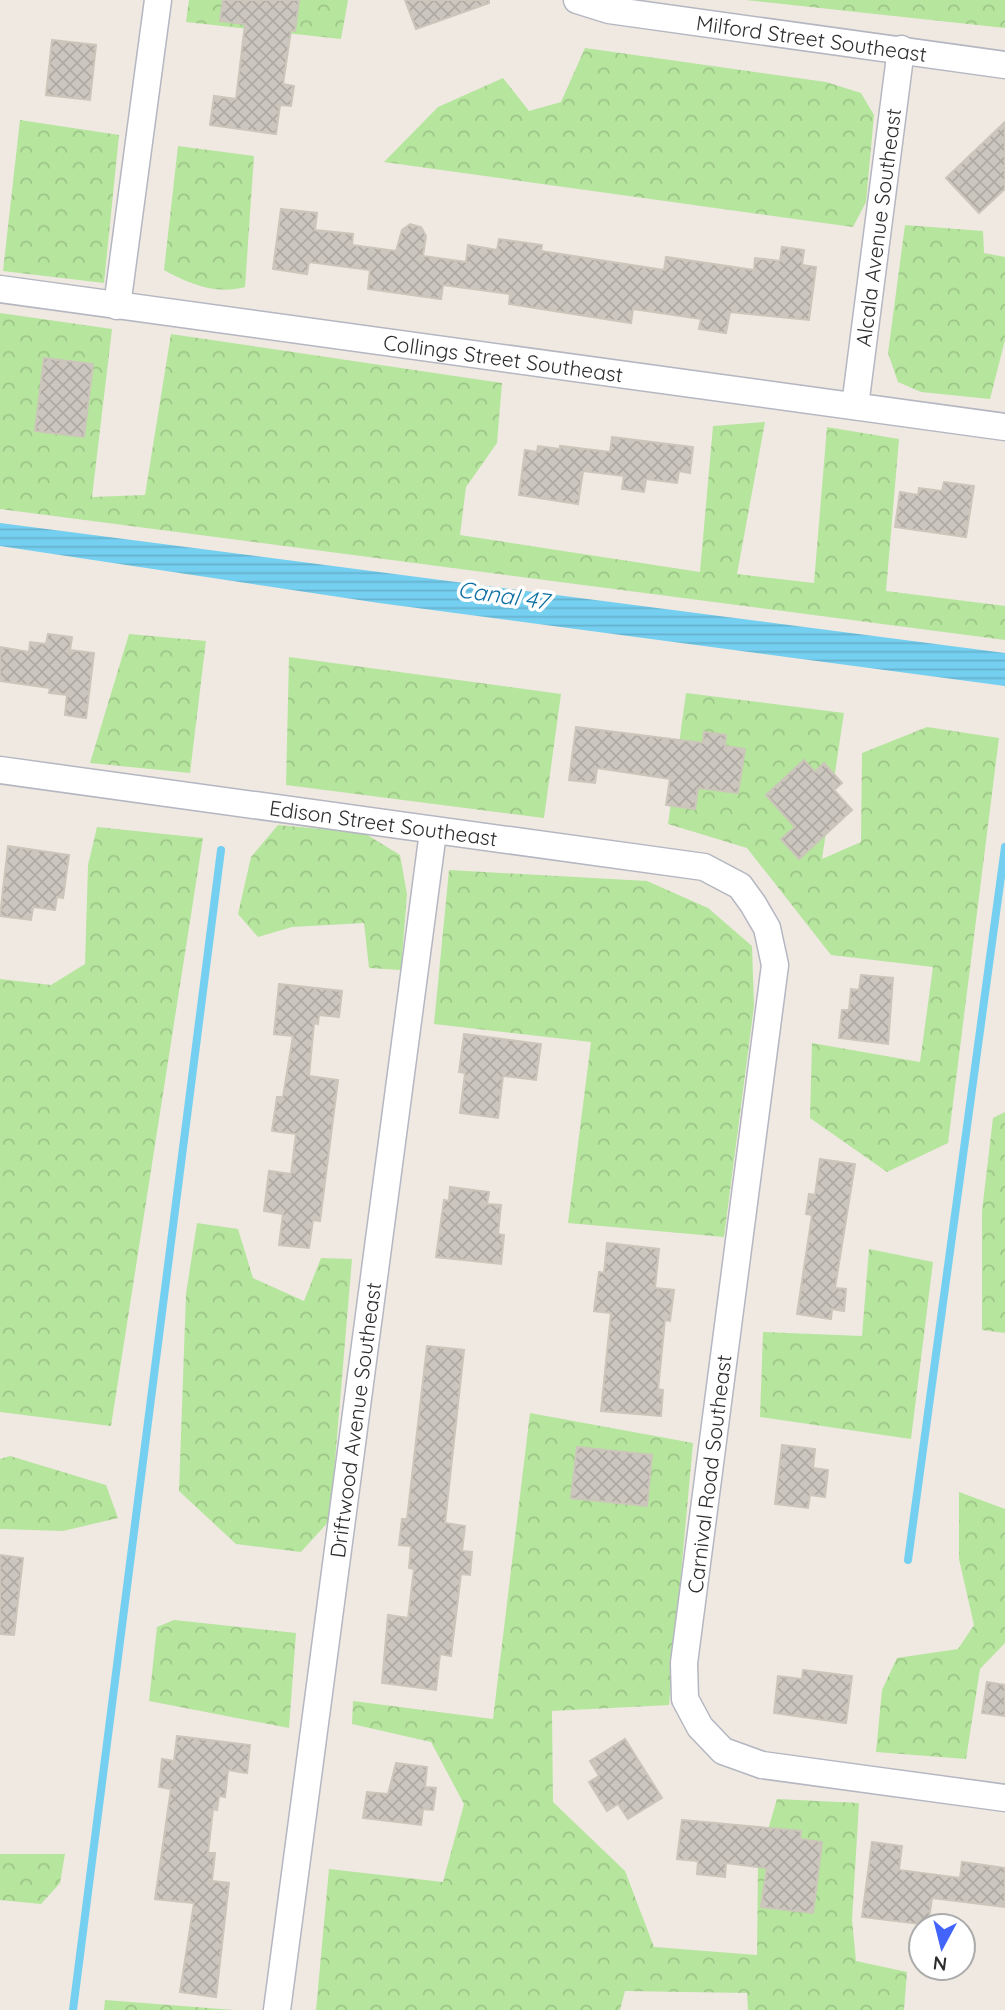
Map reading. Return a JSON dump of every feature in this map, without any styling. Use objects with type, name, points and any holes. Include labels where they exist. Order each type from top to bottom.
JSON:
[{"type":"street","points":[[117,306],[158,0]]},
{"type":"street","name":"Milford Street Southeast","points":[[577,0],[609,10],[1005,65]]},
{"type":"street","name":"Alcala Avenue Southeast","points":[[855,406],[901,49]]},
{"type":"street","name":"Collings Street Southeast","points":[[0,289],[1005,427]]},
{"type":"street","name":"Edison Street Southeast","points":[[0,770],[433,832],[704,867],[740,886],[753,904]]},
{"type":"street","name":"Driftwood Avenue Southeast","points":[[277,2010],[433,832]]},
{"type":"street","name":"Carnival Road Southeast","points":[[753,904],[767,928],[775,965],[684,1663],[685,1699],[700,1727],[723,1751],[762,1765],[1005,1798]]},
{"type":"green space","points":[[189,0],[348,0],[341,39],[186,22]]},
{"type":"green space","points":[[746,0],[1005,0],[1005,28]]},
{"type":"green space","points":[[585,48],[826,82],[861,93],[874,115],[866,202],[853,227],[384,162],[438,107],[503,78],[529,111],[561,102]]},
{"type":"green space","points":[[20,120],[119,135],[104,283],[3,271]]},
{"type":"green space","points":[[178,146],[254,156],[245,287],[224,290],[203,287],[164,270]]},
{"type":"green space","points":[[905,225],[983,231],[984,253],[1005,257],[1005,340],[990,399],[921,392],[898,382],[888,353]]},
{"type":"green space","points":[[0,313],[112,329],[92,497],[145,495],[171,334],[502,383],[497,443],[466,487],[460,535],[700,572],[713,426],[765,422],[737,574],[814,583],[827,427],[899,439],[886,591],[1005,606],[1005,640],[0,509]]},
{"type":"green space","points":[[129,634],[206,641],[190,773],[90,763]]},
{"type":"green space","points":[[289,657],[561,694],[544,818],[286,785]]},
{"type":"green space","points":[[686,693],[844,713],[822,859],[861,842],[862,753],[927,727],[999,738],[948,1143],[887,1172],[810,1118],[812,1043],[920,1062],[933,967],[831,955],[747,848],[668,824]]},
{"type":"green space","points":[[278,825],[364,833],[400,855],[407,894],[401,970],[369,968],[364,923],[292,927],[258,937],[238,914],[251,857]]},
{"type":"green space","points":[[97,827],[203,838],[111,1426],[0,1412],[0,979],[51,985],[85,964],[88,865]]},
{"type":"green space","points":[[449,870],[647,881],[708,908],[752,946],[754,1006],[724,1237],[568,1223],[591,1042],[434,1024]]},
{"type":"green space","points":[[1005,1112],[1005,1333],[982,1330],[982,1211],[993,1118]]},
{"type":"green space","points":[[197,1223],[238,1229],[253,1278],[304,1301],[321,1258],[352,1259],[330,1520],[301,1552],[236,1544],[179,1491],[186,1294]]},
{"type":"green space","points":[[869,1249],[933,1262],[911,1439],[760,1417],[763,1332],[862,1336]]},
{"type":"green space","points":[[530,1413],[693,1443],[669,1705],[552,1711],[553,1802],[625,1871],[654,1947],[757,1955],[758,1864],[777,1799],[859,1803],[852,1920],[856,1961],[907,1972],[904,2010],[748,2010],[747,1993],[625,1991],[620,2010],[316,2010],[329,1869],[443,1882],[464,1804],[431,1742],[352,1724],[353,1701],[493,1719]]},
{"type":"green space","points":[[10,1456],[106,1485],[118,1518],[63,1531],[0,1529],[0,1459]]},
{"type":"green space","points":[[959,1492],[1005,1509],[1005,1643],[980,1669],[966,1759],[876,1752],[882,1690],[897,1658],[958,1649],[974,1625],[959,1559]]},
{"type":"green space","points":[[174,1620],[296,1633],[289,1728],[149,1701],[157,1627]]},
{"type":"green space","points":[[0,1854],[65,1854],[60,1883],[41,1904],[0,1900]]},
{"type":"green space","points":[[105,2000],[234,2010],[104,2010]]},
{"type":"water","name":"Canal 47","points":[[0,523],[1005,653],[1005,686],[379,603],[0,546]]},
{"type":"building","points":[[223,0],[299,0],[295,31],[291,30],[283,84],[294,86],[291,106],[280,105],[276,134],[210,125],[214,96],[236,99],[245,24],[220,21]]},
{"type":"building","points":[[405,0],[489,0],[489,3],[416,29]]},
{"type":"building","points":[[52,40],[96,45],[90,100],[46,95]]},
{"type":"building","points":[[1005,122],[1005,189],[979,213],[946,178]]},
{"type":"building","points":[[281,209],[317,213],[315,230],[353,234],[352,245],[396,251],[402,230],[410,224],[421,227],[426,236],[423,256],[466,262],[468,245],[497,250],[499,239],[542,245],[541,251],[664,270],[666,257],[754,270],[755,258],[780,261],[782,247],[804,250],[802,265],[816,267],[809,320],[730,312],[726,333],[699,329],[701,319],[633,309],[631,323],[509,304],[510,294],[443,285],[441,299],[368,289],[370,270],[309,262],[307,274],[273,269]]},
{"type":"building","points":[[44,358],[93,364],[84,437],[35,431]]},
{"type":"building","points":[[612,437],[693,447],[690,473],[679,471],[677,483],[646,479],[644,492],[622,489],[624,476],[583,471],[578,504],[519,495],[525,450],[537,452],[538,446],[560,449],[560,446],[610,452]]},
{"type":"building","points":[[944,482],[974,486],[966,537],[895,527],[900,492],[918,495],[919,488],[942,491]]},
{"type":"building","points":[[48,634],[72,637],[70,650],[94,653],[86,718],[65,715],[67,695],[49,693],[50,688],[0,681],[0,647],[29,652],[30,642],[46,644]]},
{"type":"building","points":[[576,727],[703,743],[704,732],[726,735],[725,746],[745,749],[738,793],[698,788],[695,809],[666,805],[670,779],[597,768],[595,783],[569,780]]},
{"type":"building","points":[[804,760],[815,772],[824,763],[842,783],[834,790],[852,810],[799,859],[781,839],[795,827],[766,795]]},
{"type":"building","points":[[8,846],[69,855],[63,898],[57,897],[55,910],[33,907],[31,920],[0,916]]},
{"type":"building","points":[[861,975],[893,978],[888,1044],[839,1038],[842,1010],[849,1010],[851,989],[859,990]]},
{"type":"building","points":[[279,984],[342,991],[339,1017],[319,1015],[318,1024],[314,1023],[309,1076],[338,1080],[320,1221],[313,1220],[309,1248],[279,1245],[283,1214],[264,1211],[269,1171],[291,1174],[296,1134],[272,1131],[277,1097],[283,1097],[293,1036],[274,1034]]},
{"type":"building","points":[[464,1034],[541,1044],[536,1080],[503,1076],[498,1118],[460,1113],[465,1073],[459,1072]]},
{"type":"building","points":[[820,1159],[855,1164],[835,1288],[846,1289],[844,1311],[832,1309],[831,1319],[797,1314],[812,1215],[806,1214],[809,1194],[815,1195]]},
{"type":"building","points":[[450,1187],[489,1192],[487,1204],[501,1205],[498,1234],[504,1235],[501,1264],[436,1257],[444,1200],[449,1201]]},
{"type":"building","points":[[607,1243],[659,1249],[655,1288],[674,1290],[670,1321],[665,1320],[658,1389],[663,1390],[661,1416],[601,1411],[611,1313],[594,1311],[599,1272],[604,1273]]},
{"type":"building","points":[[427,1346],[464,1350],[445,1523],[465,1526],[462,1551],[472,1552],[470,1575],[461,1574],[451,1656],[440,1654],[436,1690],[382,1683],[388,1615],[408,1618],[414,1569],[409,1568],[411,1546],[399,1545],[402,1519],[407,1519]]},
{"type":"building","points":[[782,1445],[815,1449],[813,1468],[828,1470],[825,1497],[810,1495],[808,1508],[775,1504]]},
{"type":"building","points":[[577,1447],[652,1455],[647,1506],[571,1498]]},
{"type":"building","points":[[0,1555],[23,1558],[14,1635],[0,1634]]},
{"type":"building","points":[[803,1670],[852,1676],[846,1723],[774,1713],[778,1676],[802,1679]]},
{"type":"building","points":[[987,1682],[1005,1685],[1005,1716],[982,1713]]},
{"type":"building","points":[[177,1736],[250,1745],[247,1773],[228,1770],[225,1797],[219,1796],[217,1810],[213,1809],[208,1853],[215,1853],[212,1881],[229,1883],[216,1997],[180,1992],[194,1903],[155,1899],[171,1789],[159,1787],[162,1759],[174,1761]]},
{"type":"building","points":[[625,1739],[662,1798],[628,1819],[618,1804],[607,1811],[589,1782],[599,1776],[590,1761]]},
{"type":"building","points":[[396,1763],[427,1767],[425,1787],[436,1788],[433,1810],[423,1809],[421,1825],[363,1818],[367,1792],[388,1794]]},
{"type":"building","points":[[682,1820],[801,1831],[800,1839],[822,1842],[813,1913],[761,1907],[767,1868],[726,1863],[725,1877],[697,1874],[698,1861],[677,1859]]},
{"type":"building","points":[[872,1842],[902,1846],[899,1870],[960,1878],[962,1862],[1005,1868],[1005,1907],[932,1898],[930,1912],[907,1912],[907,1922],[862,1917]]},
{"type":"waterway","points":[[908,1560],[1005,847]]},
{"type":"waterway","points":[[73,2010],[221,850]]}]
